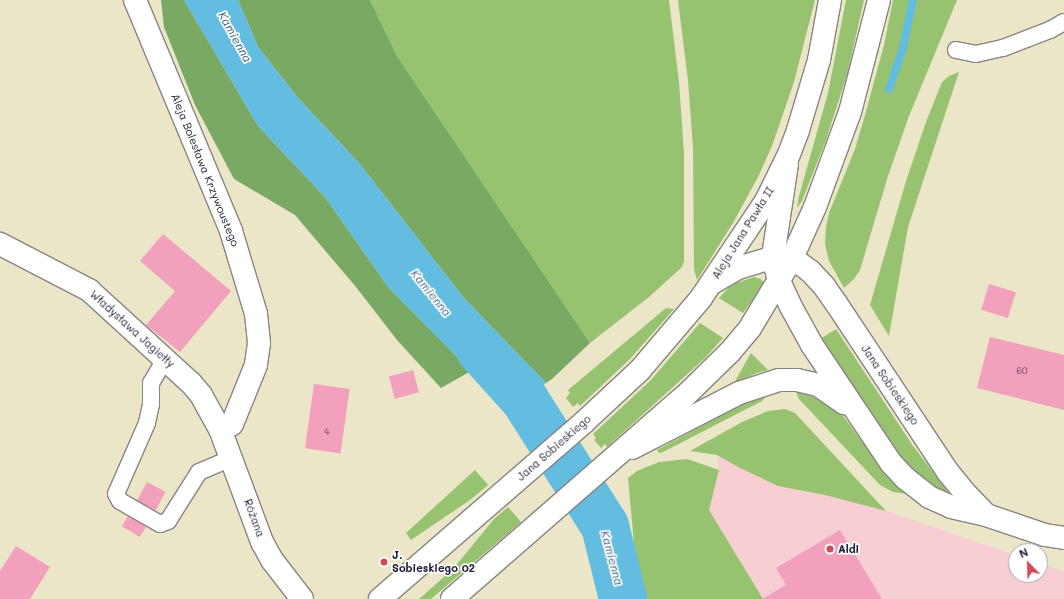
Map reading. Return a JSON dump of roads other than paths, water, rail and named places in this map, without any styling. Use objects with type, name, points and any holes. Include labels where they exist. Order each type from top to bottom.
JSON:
[{"type":"street","name":"Aleja Bolesława Krzywoustego","points":[[135,0],[231,231],[256,314],[259,343],[256,365],[232,424],[220,429]]},
{"type":"street","name":"Aleja Jana Pawła II","points":[[712,283],[766,200],[789,154],[798,130],[819,60],[830,0]]},
{"type":"street","points":[[712,283],[738,268],[783,258],[815,207],[850,112],[879,0]]},
{"type":"street","points":[[779,280],[783,258],[789,154]]},
{"type":"street","name":"Władysława Jagiełły","points":[[0,244],[89,290],[191,383],[201,395],[220,429]]},
{"type":"street","name":"Jana Sobieskiego","points":[[783,258],[810,271],[824,286],[948,472],[986,515]]},
{"type":"street","name":"Jana Sobieskiego","points":[[779,280],[790,305],[812,345],[858,417],[891,464],[905,478],[929,497],[951,506],[986,515],[1045,535],[1064,538]]},
{"type":"street","name":"Jana Sobieskiego","points":[[452,599],[685,396],[730,352],[750,328],[779,280]]},
{"type":"street","name":"Jana Sobieskiego","points":[[380,599],[583,423],[654,355],[689,314],[712,283]]},
{"type":"street","name":"Jana Sobieskiego","points":[[615,458],[740,393],[779,380],[797,380],[818,385],[847,405],[858,417]]},
{"type":"street","name":"Różana","points":[[220,429],[262,542],[272,560],[302,599]]},
{"type":"lane","points":[[956,50],[976,54],[1003,48],[1050,30],[1064,22]]},
{"type":"lane","points":[[165,359],[151,383],[151,404],[147,423],[116,494],[120,501],[160,524],[168,521],[199,472],[232,458]]},
{"type":"water","points":[[184,0],[238,0],[258,47],[298,98],[359,163],[463,297],[546,383],[509,414],[471,371],[389,288],[325,197],[258,126]]},
{"type":"waterway","points":[[889,89],[902,52],[913,0]]},
{"type":"waterway","name":"Kamienna","points":[[480,350],[525,400],[605,526],[623,599]]},
{"type":"place","name":"Aldi","points":[[830,549]]},
{"type":"place","name":"J. Sobieskiego 02","points":[[384,562]]}]
